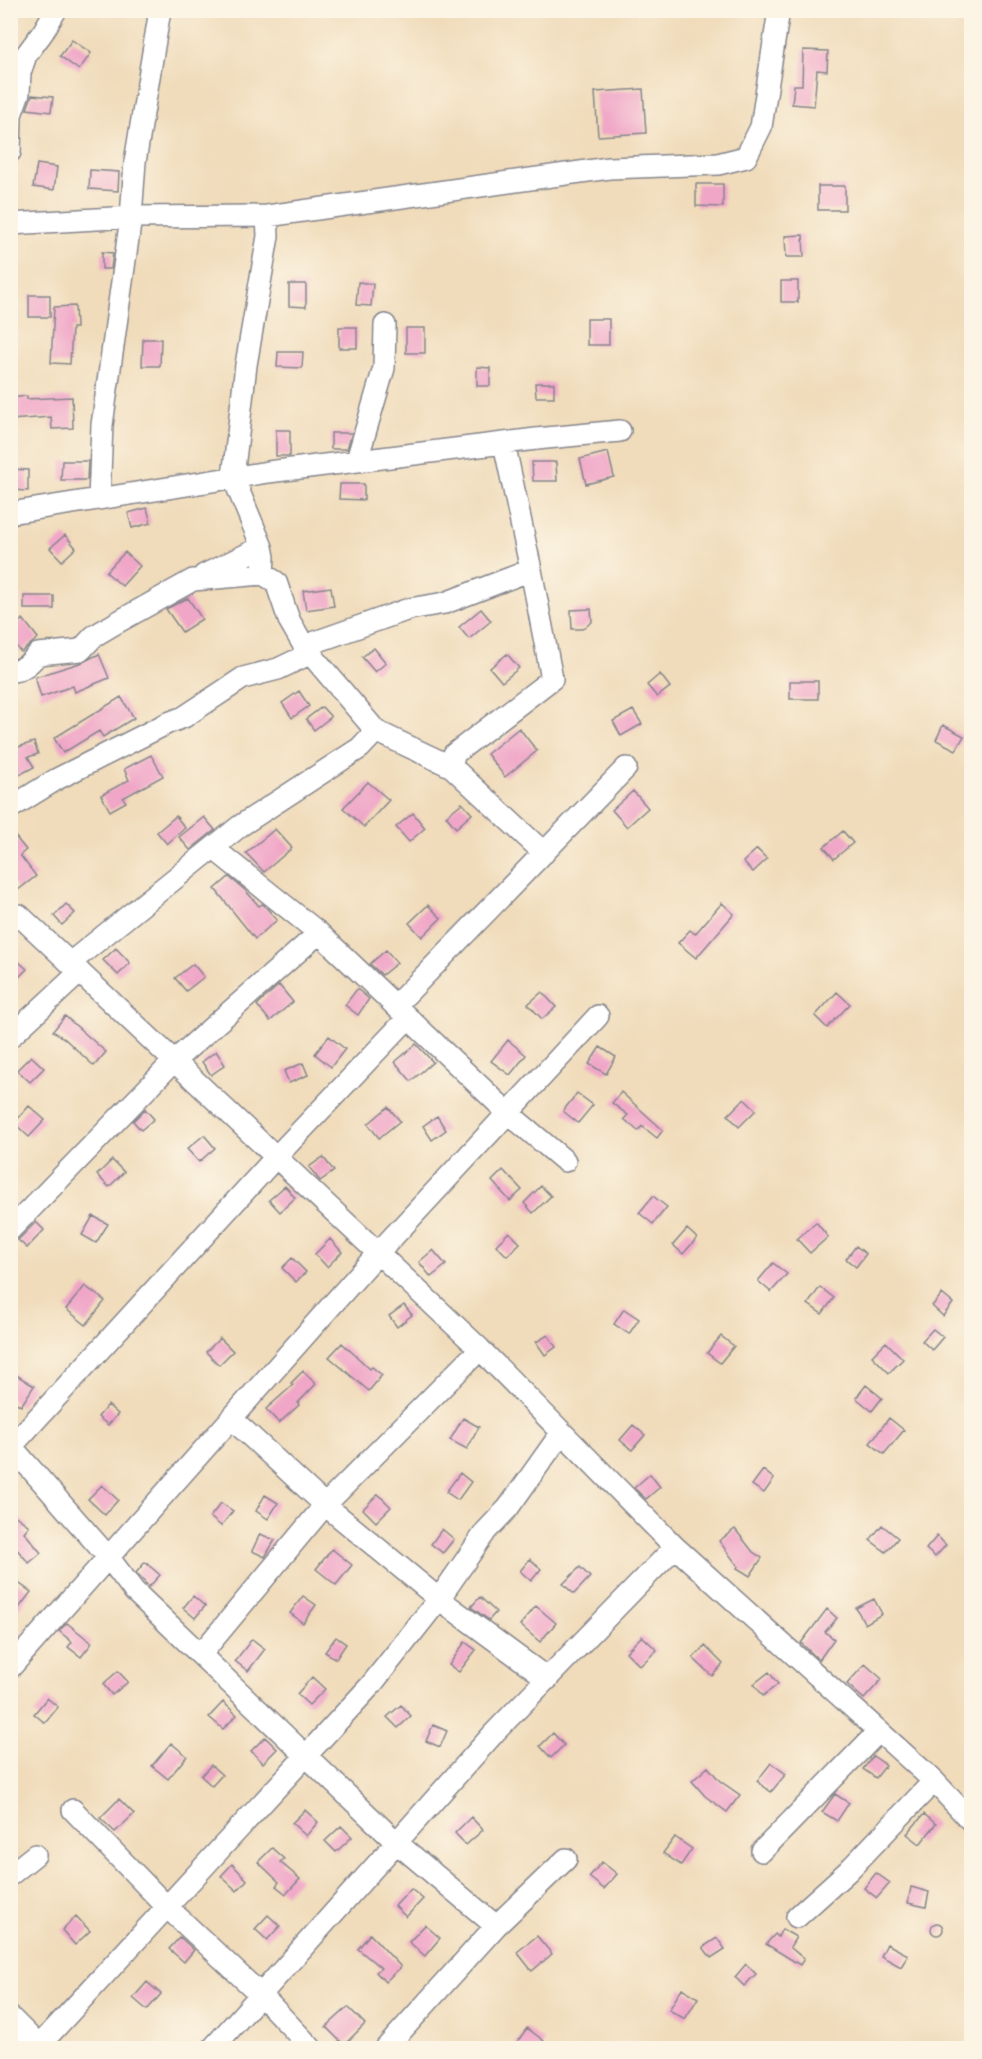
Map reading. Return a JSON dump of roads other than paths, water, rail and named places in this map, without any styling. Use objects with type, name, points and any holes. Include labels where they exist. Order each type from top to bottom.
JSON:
[{"type":"street","points":[[10,152],[11,115],[19,93],[20,73],[26,55],[56,10]]},
{"type":"street","points":[[99,499],[102,425],[131,217],[135,162],[160,10]]},
{"type":"street","points":[[10,224],[131,217],[267,216],[609,168],[718,164],[746,156],[761,127],[779,10]]},
{"type":"street","points":[[263,574],[262,547],[233,477],[246,366],[268,236],[267,216]]},
{"type":"street","points":[[357,460],[384,368],[385,325]]},
{"type":"street","points":[[10,513],[233,477],[357,460],[620,431]]},
{"type":"street","points":[[452,767],[454,754],[552,679],[504,443]]},
{"type":"street","points":[[10,671],[15,672],[30,663],[38,654],[81,650],[94,636],[138,609],[262,547]]},
{"type":"street","points":[[304,646],[408,609],[445,603],[531,570]]},
{"type":"street","points":[[193,580],[263,574],[276,582],[289,620],[304,646],[376,731],[452,767],[544,853]]},
{"type":"street","points":[[10,808],[57,779],[184,717],[243,678],[278,669],[305,656],[304,646]]},
{"type":"street","points":[[10,1037],[75,968],[213,848],[240,826],[360,748],[376,731]]},
{"type":"street","points":[[496,1926],[397,1843],[134,1591],[109,1558],[11,1446],[276,1157],[544,853],[626,768]]},
{"type":"street","points":[[213,848],[319,933],[508,1113],[565,1161]]},
{"type":"street","points":[[13,914],[75,968],[480,1348],[675,1547],[934,1781],[972,1822]]},
{"type":"street","points":[[10,1230],[174,1061],[319,933]]},
{"type":"street","points":[[10,1668],[378,1253],[597,1016]]},
{"type":"street","points":[[201,1654],[326,1505],[480,1348]]},
{"type":"street","points":[[232,1419],[326,1505],[439,1599],[548,1678]]},
{"type":"street","points":[[10,2016],[39,2048],[305,1754],[371,1685],[439,1599],[486,1531],[508,1508],[562,1432]]},
{"type":"street","points":[[213,2049],[495,1732],[675,1547]]},
{"type":"street","points":[[762,1851],[879,1731]]},
{"type":"street","points":[[797,1917],[848,1871],[934,1781]]},
{"type":"street","points":[[73,1810],[167,1907],[261,1995],[311,2049]]},
{"type":"street","points":[[10,1875],[35,1855]]},
{"type":"street","points":[[386,2049],[496,1926],[566,1859]]}]
